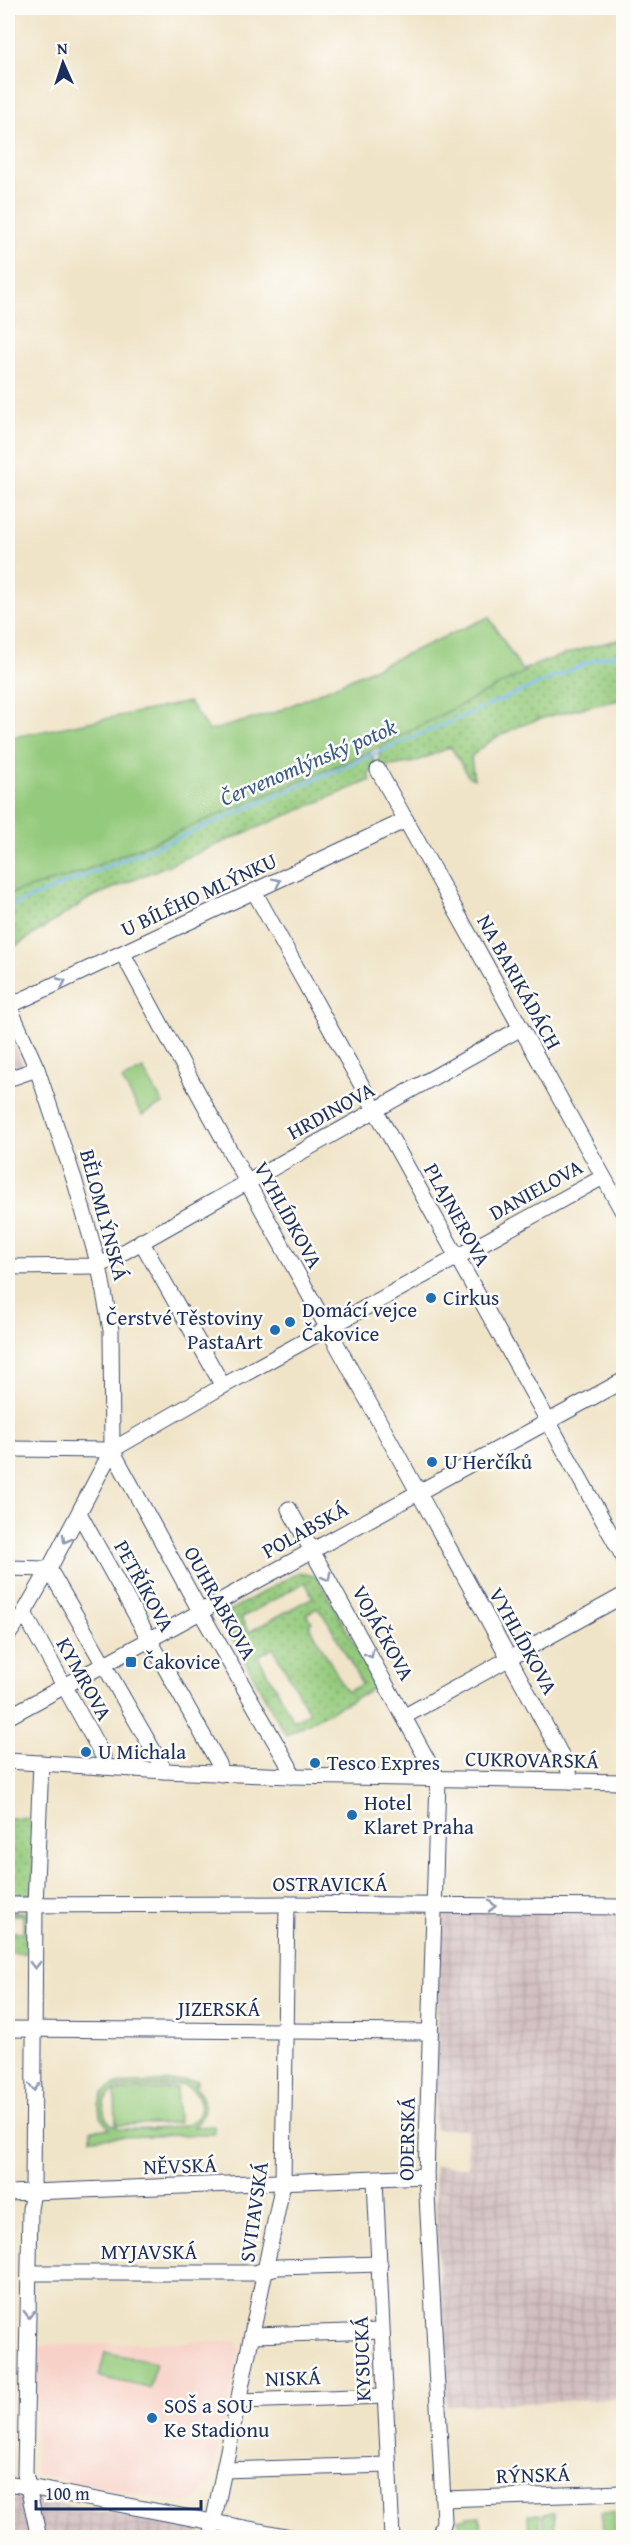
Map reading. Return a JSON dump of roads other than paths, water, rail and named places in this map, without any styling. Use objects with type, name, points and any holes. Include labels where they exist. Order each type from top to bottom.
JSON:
[{"type":"street","name":"NA BARIKÁDÁCH","points":[[378,770],[624,1214]]},
{"type":"street","name":"U BÍLÉHO MLÝNKU","points":[[8,1005],[255,893],[406,820]]},
{"type":"street","name":"PLAJNEROVA","points":[[255,893],[624,1558]]},
{"type":"street","name":"VYHLÍDKOVA","points":[[123,954],[246,1183],[510,1658],[568,1768],[571,1781]]},
{"type":"street","name":"BĚLOMLÝNSKÁ","points":[[8,1005],[37,1069],[75,1182],[99,1266],[111,1330],[112,1450],[80,1515],[24,1613],[8,1635]]},
{"type":"street","name":"HRDINOVA","points":[[99,1266],[521,1028]]},
{"type":"street","points":[[8,1078],[37,1069]]},
{"type":"street","name":"DANIELOVA","points":[[112,1450],[223,1386],[603,1177]]},
{"type":"street","points":[[141,1241],[223,1386]]},
{"type":"street","points":[[8,1267],[99,1266]]},
{"type":"street","name":"POLABSKÁ","points":[[8,1717],[624,1380]]},
{"type":"street","points":[[8,1449],[112,1450]]},
{"type":"street","name":"OUHRABKOVA","points":[[112,1450],[200,1611],[289,1766],[291,1776]]},
{"type":"street","name":"VOJÁČKOVA","points":[[289,1509],[438,1779]]},
{"type":"street","name":"PETŘÍKOVA","points":[[80,1515],[219,1764],[221,1774]]},
{"type":"street","points":[[8,1568],[49,1569],[165,1771]]},
{"type":"street","points":[[405,1716],[624,1595]]},
{"type":"street","name":"KYMROVA","points":[[24,1613],[103,1756],[105,1767]]},
{"type":"street","name":"CUKROVARSKÁ","points":[[8,1761],[221,1774],[624,1782]]},
{"type":"street","points":[[39,2538],[25,2473],[30,2209],[33,2192],[35,1906],[41,1763]]},
{"type":"street","name":"ODERSKÁ","points":[[438,1779],[426,2176],[444,2521],[440,2538]]},
{"type":"street","name":"SVITAVSKÁ","points":[[210,2538],[283,2183],[287,2030],[287,1904]]},
{"type":"street","name":"OSTRAVICKÁ","points":[[8,1905],[624,1906]]},
{"type":"street","name":"JIZERSKÁ","points":[[8,2029],[430,2032]]},
{"type":"street","name":"NĚVSKÁ","points":[[8,2193],[375,2180],[426,2176]]},
{"type":"street","name":"KYSUCKÁ","points":[[375,2180],[392,2538]]},
{"type":"street","name":"MYJAVSKÁ","points":[[30,2273],[254,2273],[278,2267],[380,2264]]},
{"type":"street","points":[[253,2335],[381,2331]]},
{"type":"street","name":"NISKÁ","points":[[240,2401],[384,2396]]},
{"type":"street","points":[[224,2470],[388,2465]]},
{"type":"street","points":[[8,2483],[296,2538]]},
{"type":"street","name":"RÝNSKÁ","points":[[443,2499],[624,2493]]},
{"type":"waterway","name":"Červenomlýnský potok","points":[[8,907],[180,837],[599,658],[624,653]]},
{"type":"place","name":"Cirkus","points":[[431,1298]]},
{"type":"place","name":"Domácí vejce Čakovice","points":[[290,1322]]},
{"type":"place","name":"Čerstvé Těstoviny PastaArt","points":[[275,1330]]},
{"type":"place","name":"U Herčíků","points":[[432,1462]]},
{"type":"place","name":"Čakovice","points":[[131,1662]]},
{"type":"place","name":"U Michala","points":[[86,1752]]},
{"type":"place","name":"Tesco Expres","points":[[315,1763]]},
{"type":"place","name":"Hotel Klaret Praha","points":[[352,1815]]},
{"type":"place","name":"SOŠ a SOU Ke Stadionu","points":[[152,2418]]}]
